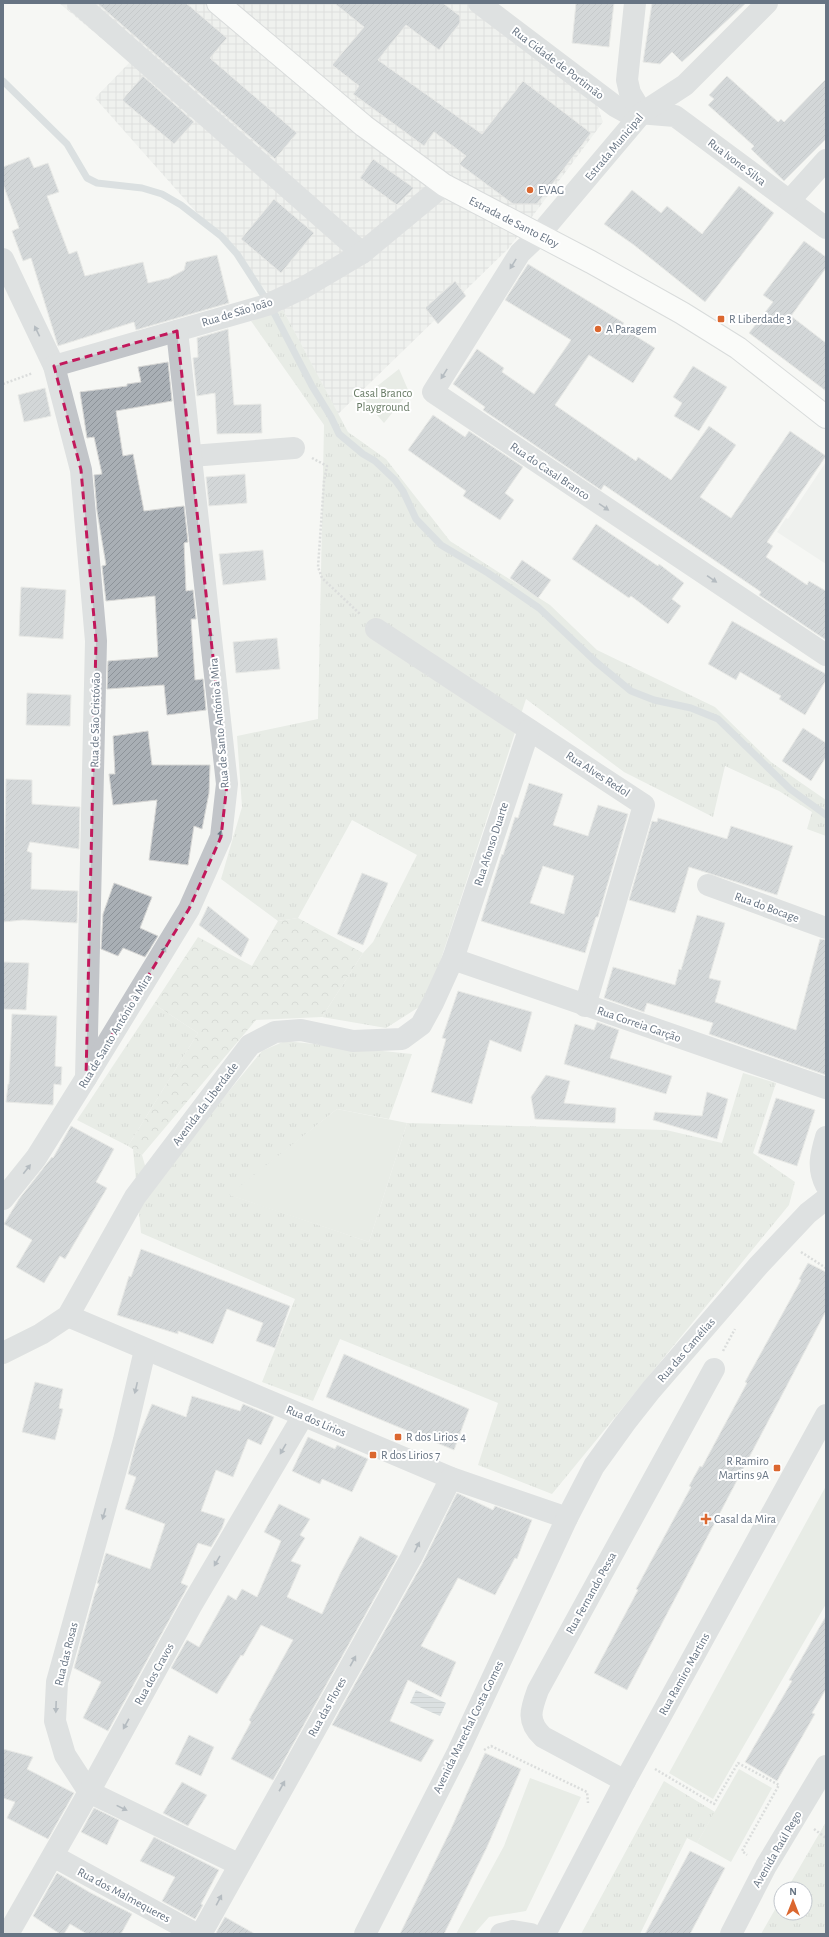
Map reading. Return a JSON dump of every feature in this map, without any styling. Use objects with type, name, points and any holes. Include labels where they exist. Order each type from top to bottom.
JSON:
[{"type":"main road","name":"Estrada de Santo Eloy","points":[[218,3],[364,126],[444,185],[682,313],[738,348],[826,417]]},
{"type":"street","points":[[78,3],[362,253]]},
{"type":"street","name":"Rua Cidade de Portimão","points":[[479,3],[615,106],[626,112],[642,113]]},
{"type":"street","points":[[635,3],[627,80],[630,93],[642,113]]},
{"type":"street","name":"Estrada Municipal","points":[[539,235],[642,113],[685,85],[768,3]]},
{"type":"street","name":"Rua Ivone Silva","points":[[642,113],[675,116],[826,228]]},
{"type":"street","points":[[790,200],[826,160]]},
{"type":"street","name":"Rua de São João","points":[[54,366],[267,305],[303,288],[362,253],[444,185]]},
{"type":"street","name":"Rua do Casal Branco","points":[[539,235],[520,253],[432,392],[826,655]]},
{"type":"street","name":"Rua de São Cristóvão","points":[[3,259],[54,366],[81,470],[96,641],[95,743],[86,1078]]},
{"type":"street","name":"Rua de Santo António à Mira","points":[[3,1199],[36,1158],[189,909],[221,837],[227,784],[177,330]]},
{"type":"street","points":[[191,456],[294,448]]},
{"type":"street","name":"Rua Alves Redol","points":[[376,629],[644,805],[585,1006]]},
{"type":"street","name":"Rua Afonso Duarte","points":[[453,959],[529,730]]},
{"type":"street","name":"Rua do Bocage","points":[[708,885],[826,928]]},
{"type":"street","name":"Rua Correia Garção","points":[[453,959],[585,1006],[826,1088]]},
{"type":"street","name":"Avenida da Liberdade","points":[[3,1353],[41,1334],[68,1316],[135,1197],[250,1045],[275,1032],[301,1030],[353,1041],[402,1039],[421,1025],[453,959]]},
{"type":"street","points":[[826,1137],[820,1163],[821,1173],[826,1185]]},
{"type":"street","name":"Rua das Camélias","points":[[567,1518],[594,1466],[625,1422],[759,1265],[808,1213],[826,1199]]},
{"type":"street","name":"Rua dos Lírios","points":[[68,1316],[145,1350],[451,1478],[567,1518]]},
{"type":"street","name":"Rua das Rosas","points":[[89,1792],[65,1755],[56,1721],[57,1682],[124,1440],[145,1350]]},
{"type":"street","name":"Rua Fernando Pessa","points":[[625,1781],[543,1737],[536,1730],[532,1722],[532,1708],[538,1690],[714,1369]]},
{"type":"street","name":"Rua Ramiro Martins","points":[[545,1934],[625,1781],[826,1415]]},
{"type":"street","name":"Rua dos Cravos","points":[[8,1934],[89,1792],[191,1606],[303,1416]]},
{"type":"street","name":"Rua das Flores","points":[[200,1934],[411,1558],[451,1478]]},
{"type":"street","name":"Avenida Marechal Costa Gomes","points":[[365,1934],[458,1752],[567,1518]]},
{"type":"street","name":"Avenida Raúl Rego","points":[[731,1934],[766,1866],[826,1766]]},
{"type":"street","points":[[89,1792],[238,1864]]},
{"type":"street","name":"Rua dos Malmequeres","points":[[53,1856],[196,1934]]},
{"type":"street","points":[[501,1934],[513,1931],[531,1934]]},
{"type":"path","points":[[3,384],[54,366]]},
{"type":"path","points":[[294,448],[327,466],[324,481],[318,567],[322,578],[376,629]]},
{"type":"path","points":[[791,1232],[802,1254],[826,1268]]},
{"type":"path","points":[[458,1752],[472,1758],[491,1746],[587,1792],[589,1816],[602,1824]]},
{"type":"path","points":[[637,1759],[714,1804],[738,1763],[779,1785],[742,1851],[766,1866]]},
{"type":"highlighted area","points":[[177,331],[227,784],[221,837],[189,909],[86,1078],[96,641],[81,470],[54,366]]},
{"type":"shaded area","points":[[59,3],[491,3],[588,78],[603,122],[508,249],[338,414],[283,310],[95,98],[130,62]]},
{"type":"shaded area","points":[[826,462],[826,564],[777,532],[786,518],[788,519]]},
{"type":"shaded area","points":[[416,1690],[446,1703],[440,1716],[410,1703]]},
{"type":"green space","points":[[283,310],[348,432],[386,459],[450,541],[550,605],[597,650],[715,707],[771,762],[826,800],[826,836],[807,829],[812,812],[779,791],[725,766],[713,817],[624,772],[526,699],[427,1002],[386,1028],[322,1017],[363,953],[373,942],[417,855],[352,820],[298,918],[278,921],[221,879],[242,807],[237,736],[318,719],[324,425],[251,321]]},
{"type":"green space","name":"Casal Branco Playground","points":[[399,369],[409,392],[384,423],[362,398]]},
{"type":"green space","points":[[298,918],[363,953],[322,1017],[256,1020],[142,1155],[128,1146],[198,1033],[154,1004],[198,937],[252,966],[278,921]]},
{"type":"green space","points":[[154,1004],[198,1033],[128,1146],[77,1120]]},
{"type":"green space","points":[[285,1041],[412,1054],[389,1119],[337,1109],[230,1195],[369,1242],[407,1123],[666,1130],[722,1143],[743,1073],[776,1083],[753,1153],[795,1182],[789,1205],[552,1494],[478,1465],[498,1403],[340,1339],[313,1401],[262,1382],[295,1299],[141,1233],[133,1149],[142,1155],[151,1186],[262,1051]]},
{"type":"green space","points":[[337,1109],[407,1123],[369,1242],[229,1195]]},
{"type":"green space","points":[[826,1486],[826,1604],[713,1799],[669,1773]]},
{"type":"green space","points":[[739,1769],[772,1788],[731,1862],[697,1843]]},
{"type":"green space","points":[[530,1778],[581,1797],[526,1911],[489,1917],[474,1934],[456,1934],[504,1846]]},
{"type":"green space","points":[[664,1781],[715,1812],[697,1843],[687,1838],[640,1934],[581,1934]]},
{"type":"green space","points":[[826,1822],[826,1934],[761,1934],[773,1913],[773,1921],[813,1921],[813,1881],[792,1881]]},
{"type":"building","points":[[97,3],[186,3],[227,38],[210,58],[297,133],[275,159]]},
{"type":"building","points":[[334,3],[443,3],[460,16],[460,23],[439,50],[406,25],[378,60],[482,134],[523,81],[591,133],[537,204],[513,204],[459,164],[466,156],[434,132],[424,146],[353,94],[359,86],[332,65],[364,27]]},
{"type":"building","points":[[576,3],[614,3],[609,47],[572,43]]},
{"type":"building","points":[[652,3],[746,3],[682,62],[672,52],[660,64],[643,62]]},
{"type":"building","points":[[143,76],[194,122],[174,144],[122,100]]},
{"type":"building","points":[[727,76],[778,122],[781,119],[784,122],[826,79],[826,139],[784,181],[751,149],[754,146],[708,105],[714,99],[709,95]]},
{"type":"building","points":[[29,157],[34,168],[48,163],[59,192],[47,196],[69,254],[77,251],[85,276],[143,262],[148,283],[169,278],[184,270],[186,262],[217,255],[229,303],[136,330],[134,322],[58,346],[31,258],[23,261],[12,231],[19,228],[3,184],[3,167]]},
{"type":"building","points":[[373,159],[414,188],[397,205],[360,178]]},
{"type":"building","points":[[739,186],[774,213],[705,302],[634,245],[604,224],[632,190],[661,213],[667,206],[702,234]]},
{"type":"building","points":[[274,199],[314,233],[281,273],[241,239]]},
{"type":"building","points":[[804,241],[826,257],[826,268],[791,316],[826,343],[826,391],[749,333],[773,302],[763,295]]},
{"type":"building","points":[[528,264],[624,323],[621,327],[655,348],[633,383],[589,355],[555,405],[636,461],[638,457],[671,480],[709,426],[736,445],[700,497],[731,518],[790,431],[826,456],[767,542],[773,546],[766,557],[807,585],[809,581],[826,591],[826,640],[759,595],[761,592],[604,485],[601,490],[483,410],[485,407],[453,384],[477,349],[504,368],[502,372],[534,394],[571,340],[505,300]]},
{"type":"building","points":[[455,281],[466,296],[438,324],[425,308]]},
{"type":"building","points":[[228,329],[234,405],[261,404],[262,433],[217,434],[215,393],[197,396],[193,358],[198,357],[197,338]]},
{"type":"building","points":[[168,362],[172,401],[116,411],[123,456],[133,454],[144,511],[184,506],[188,542],[184,543],[186,591],[193,590],[196,619],[191,619],[195,680],[203,679],[206,710],[167,715],[164,685],[107,689],[108,661],[158,657],[155,596],[106,601],[102,566],[106,565],[97,511],[94,475],[102,474],[94,437],[87,438],[80,392],[127,386],[127,384],[141,382],[138,367]]},
{"type":"building","points":[[693,366],[727,387],[699,431],[674,416],[682,403],[673,397]]},
{"type":"building","points":[[45,388],[51,416],[24,422],[18,395]]},
{"type":"building","points":[[433,415],[465,437],[469,431],[523,467],[505,493],[514,500],[500,520],[463,496],[466,491],[408,450]]},
{"type":"building","points":[[245,474],[247,503],[209,506],[206,477]]},
{"type":"building","points":[[596,524],[658,566],[659,564],[684,583],[672,599],[681,606],[668,624],[631,596],[629,598],[572,559]]},
{"type":"building","points":[[263,550],[266,580],[223,585],[219,554]]},
{"type":"building","points":[[522,560],[551,580],[538,598],[510,578]]},
{"type":"building","points":[[21,587],[66,590],[63,639],[19,636]]},
{"type":"building","points":[[732,621],[826,674],[826,680],[805,715],[779,699],[781,696],[740,672],[736,680],[708,664]]},
{"type":"building","points":[[277,638],[280,669],[236,673],[233,642]]},
{"type":"building","points":[[27,693],[71,695],[70,726],[26,725]]},
{"type":"building","points":[[803,728],[826,743],[826,757],[811,781],[782,761]]},
{"type":"building","points":[[148,731],[152,765],[210,765],[209,793],[202,829],[194,826],[188,865],[149,860],[157,800],[113,805],[109,774],[115,774],[113,736]]},
{"type":"building","points":[[6,779],[32,780],[32,804],[80,807],[79,849],[30,842],[27,851],[32,853],[31,889],[78,891],[77,923],[23,920],[3,922]]},
{"type":"building","points":[[529,783],[563,794],[553,825],[588,836],[598,805],[628,814],[598,917],[596,917],[585,953],[481,921],[515,817],[518,818]],"holes":[[[543,866],[574,876],[564,914],[530,903]]]},
{"type":"building","points":[[658,818],[727,839],[731,826],[793,846],[777,895],[689,867],[675,913],[629,900],[652,821],[657,822]]},
{"type":"building","points":[[362,873],[388,883],[363,945],[337,934]]},
{"type":"building","points":[[114,883],[152,897],[140,928],[158,936],[145,957],[123,948],[118,956],[101,949],[103,914]]},
{"type":"building","points":[[208,906],[249,939],[241,957],[199,925]]},
{"type":"building","points":[[697,915],[725,923],[709,978],[721,981],[715,1002],[796,1030],[820,939],[826,940],[826,1075],[709,1034],[713,1023],[647,1003],[644,1012],[604,998],[613,967],[675,985],[679,969],[681,970]]},
{"type":"building","points":[[3,962],[29,963],[26,1010],[3,1009]]},
{"type":"building","points":[[458,991],[532,1012],[521,1052],[490,1040],[472,1104],[431,1092],[446,1039],[442,1038]]},
{"type":"building","points":[[12,1014],[57,1016],[55,1066],[62,1067],[61,1085],[54,1084],[53,1105],[6,1102],[9,1084]]},
{"type":"building","points":[[597,1022],[619,1030],[610,1058],[672,1076],[666,1094],[564,1064],[575,1024],[594,1030]]},
{"type":"building","points":[[546,1075],[570,1081],[564,1103],[616,1108],[615,1123],[535,1119],[531,1097]]},
{"type":"building","points":[[707,1092],[728,1099],[717,1139],[653,1120],[655,1112],[702,1116]]},
{"type":"building","points":[[776,1098],[815,1110],[797,1166],[758,1153]]},
{"type":"building","points":[[71,1126],[114,1149],[96,1182],[107,1188],[65,1259],[60,1256],[44,1283],[16,1267],[32,1240],[4,1224],[19,1199],[52,1157],[53,1158]]},
{"type":"building","points":[[141,1249],[290,1306],[275,1348],[256,1341],[263,1323],[227,1309],[213,1344],[178,1331],[178,1334],[117,1315],[129,1276],[131,1277]]},
{"type":"building","points":[[808,1263],[826,1272],[826,1311],[627,1690],[594,1673],[638,1590],[636,1589],[691,1487],[689,1486],[700,1466],[702,1467],[747,1383],[745,1382],[801,1280],[799,1279]]},
{"type":"building","points":[[344,1354],[469,1409],[454,1450],[326,1397]]},
{"type":"building","points":[[35,1382],[63,1389],[59,1408],[63,1409],[55,1440],[22,1432]]},
{"type":"building","points":[[192,1396],[240,1411],[243,1404],[274,1417],[261,1445],[248,1439],[233,1477],[216,1470],[201,1511],[225,1519],[222,1528],[211,1547],[198,1543],[181,1583],[188,1586],[108,1731],[83,1718],[101,1682],[74,1668],[95,1593],[99,1584],[97,1583],[106,1553],[150,1569],[165,1524],[125,1509],[136,1477],[128,1474],[136,1443],[152,1404],[186,1417]]},
{"type":"building","points":[[308,1437],[335,1449],[337,1445],[368,1459],[352,1492],[322,1479],[320,1484],[292,1471]]},
{"type":"building","points":[[457,1493],[493,1510],[495,1506],[532,1520],[517,1559],[515,1558],[495,1595],[458,1578],[421,1646],[456,1662],[441,1697],[408,1680],[390,1721],[434,1740],[421,1762],[332,1725],[422,1564]]},
{"type":"building","points":[[279,1504],[310,1519],[300,1535],[305,1538],[291,1561],[301,1565],[287,1597],[322,1614],[340,1574],[360,1536],[398,1556],[273,1780],[231,1759],[251,1722],[249,1720],[293,1640],[261,1625],[243,1656],[241,1655],[217,1694],[171,1668],[187,1640],[199,1647],[228,1595],[236,1600],[242,1589],[257,1597],[281,1541],[264,1532]]},
{"type":"building","points":[[826,1616],[826,1689],[812,1713],[815,1714],[777,1781],[745,1762],[792,1681],[789,1680]]},
{"type":"building","points":[[189,1735],[214,1747],[201,1776],[175,1764]]},
{"type":"building","points":[[3,1749],[33,1757],[27,1769],[74,1793],[48,1839],[7,1818],[15,1802],[3,1798]]},
{"type":"building","points":[[485,1753],[521,1769],[487,1847],[444,1934],[400,1934],[451,1829]]},
{"type":"building","points":[[182,1782],[207,1795],[188,1826],[163,1813]]},
{"type":"building","points":[[94,1808],[119,1820],[107,1845],[81,1832]]},
{"type":"building","points":[[154,1837],[219,1870],[201,1904],[203,1905],[195,1919],[162,1901],[175,1877],[140,1861]]},
{"type":"building","points":[[690,1851],[725,1868],[690,1934],[645,1934]]},
{"type":"building","points":[[57,1873],[89,1892],[132,1914],[121,1934],[87,1934],[70,1924],[64,1934],[60,1934],[33,1916]]},
{"type":"building","points":[[225,1917],[255,1934],[217,1934],[216,1933]]},
{"type":"waterway","points":[[3,81],[67,144],[87,178],[97,183],[142,188],[162,194],[181,205],[221,236],[237,254],[264,296]]},
{"type":"waterway","points":[[274,313],[339,434],[363,454],[375,461],[395,480],[403,491],[416,519],[441,545],[488,573],[539,608],[596,662],[631,691],[654,700],[691,708],[718,719],[790,789],[826,815]]},
{"type":"place","name":"EVAG","points":[[530,190]]},
{"type":"place","name":"R Liberdade 3","points":[[721,319]]},
{"type":"place","name":"A Paragem","points":[[598,329]]},
{"type":"place","name":"R dos Lirios 4","points":[[398,1437]]},
{"type":"place","name":"R dos Lirios 7","points":[[373,1455]]},
{"type":"place","name":"R Ramiro Martins 9A","points":[[777,1468]]},
{"type":"place","name":"Casal da Mira","points":[[706,1519]]}]
